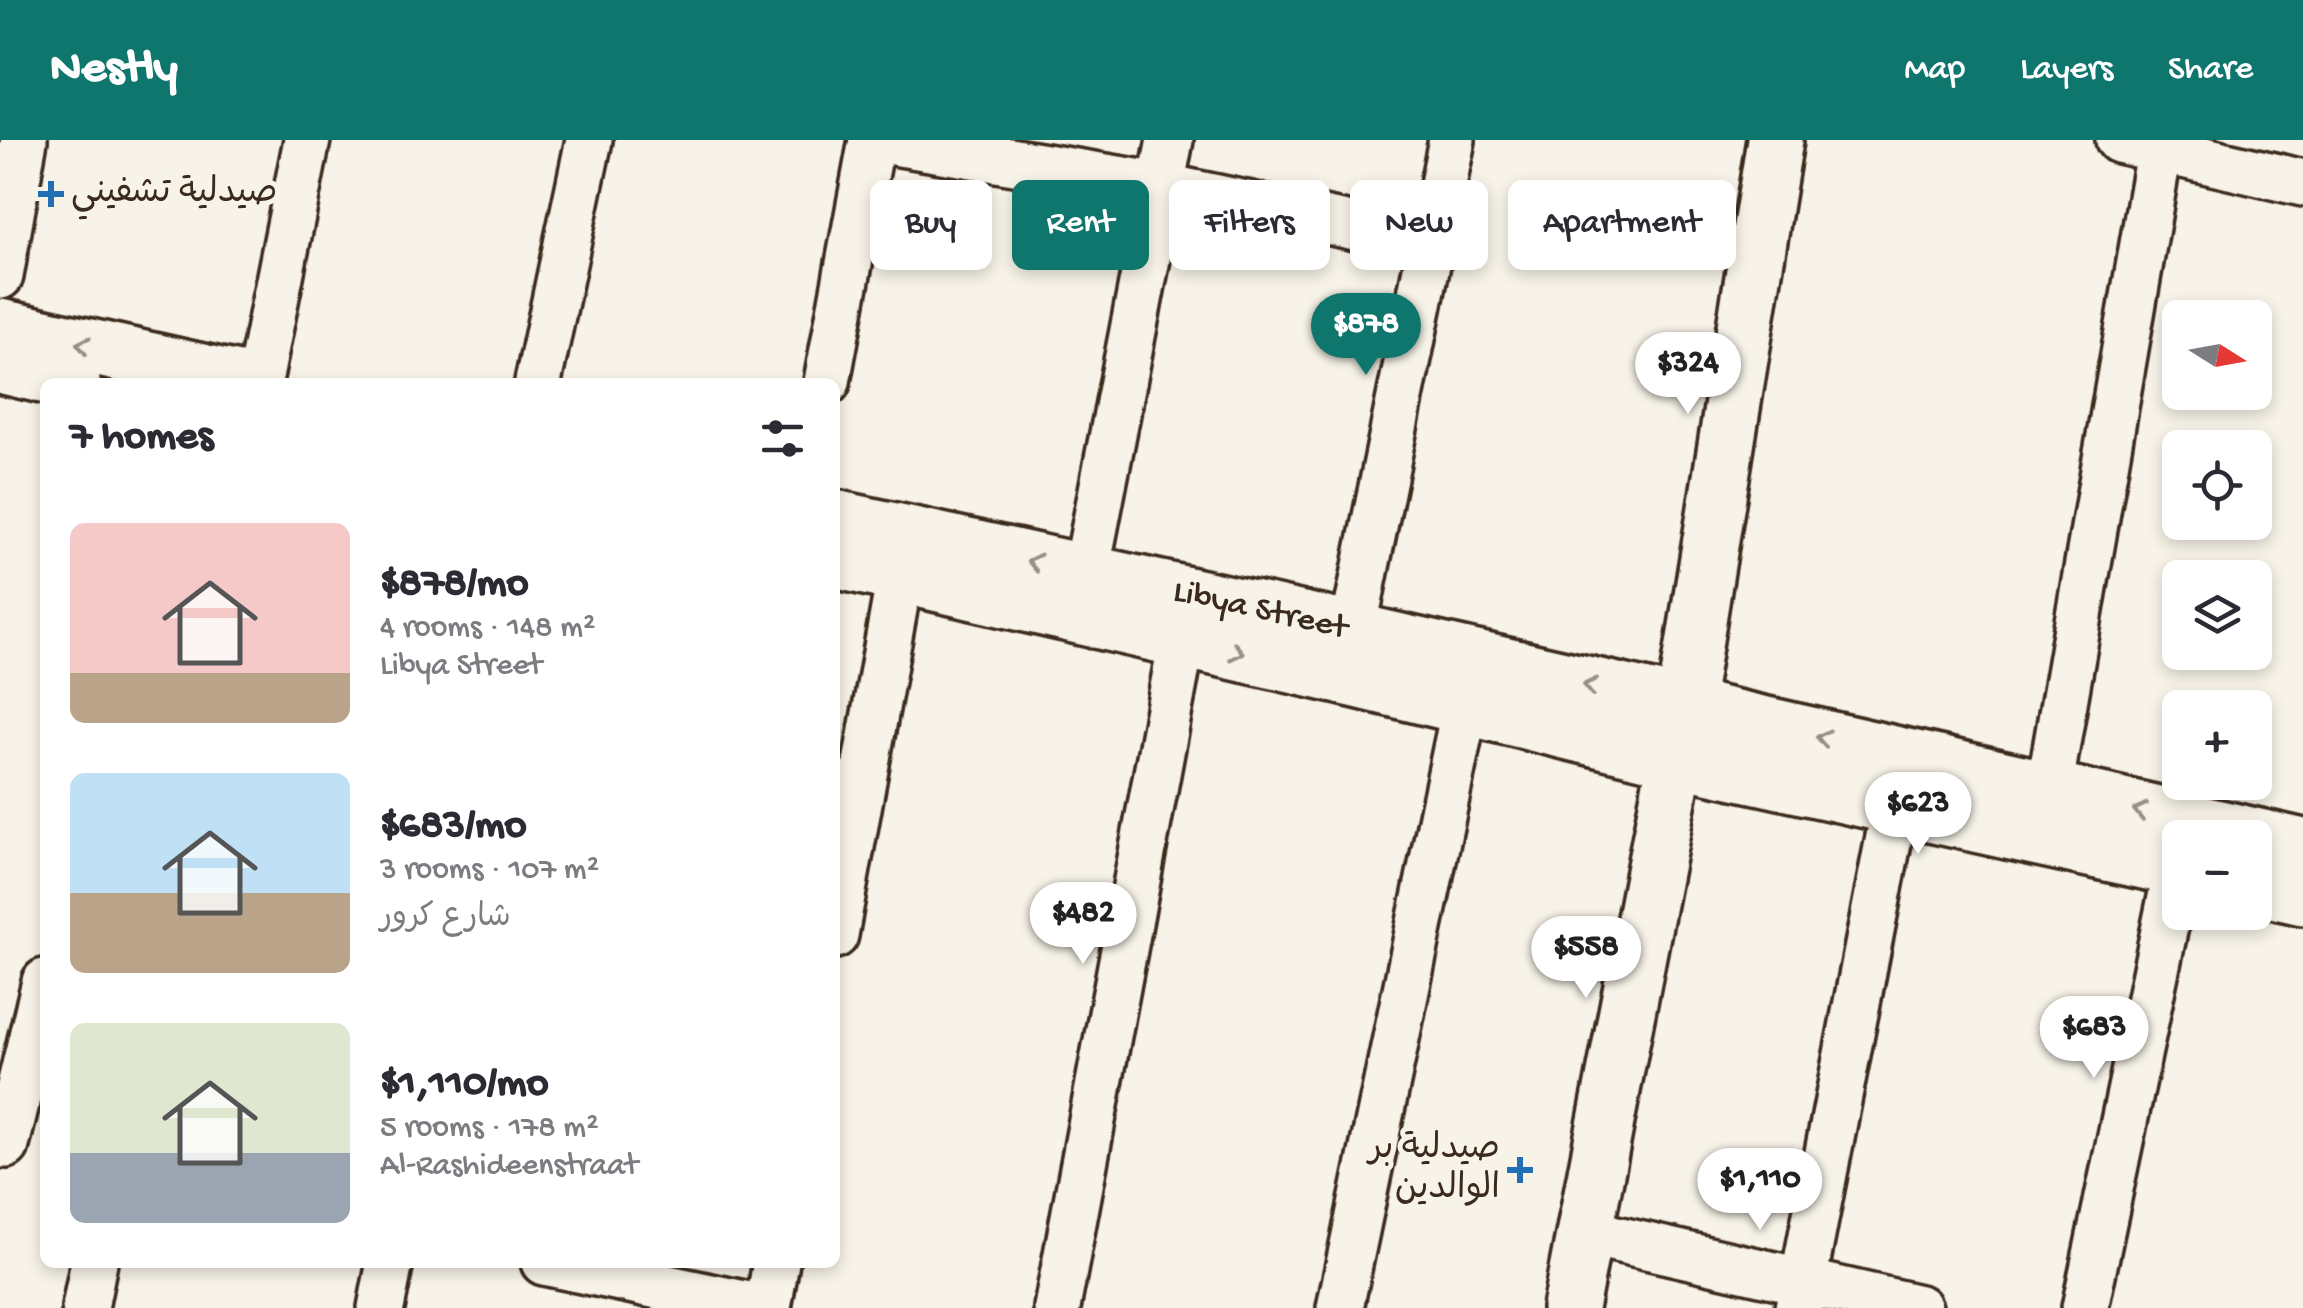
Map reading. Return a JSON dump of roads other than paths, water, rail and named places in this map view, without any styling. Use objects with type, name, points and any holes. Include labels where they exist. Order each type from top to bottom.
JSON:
[{"type":"main road","points":[[1570,1308],[1681,733],[1774,140]]},
{"type":"main road","points":[[0,327],[228,378]]},
{"type":"main road","points":[[0,365],[55,378]]},
{"type":"main road","name":"Libya Street","points":[[840,519],[1353,631],[1681,733]]},
{"type":"main road","name":"Libya Street","points":[[840,561],[1465,706],[1681,733]]},
{"type":"main road","points":[[1681,733],[1904,756],[2303,848]]},
{"type":"main road","points":[[1681,733],[1895,808],[2162,866]]},
{"type":"main road","points":[[2272,890],[2303,897]]},
{"type":"street","points":[[0,276],[24,140]]},
{"type":"street","points":[[260,378],[307,140]]},
{"type":"street","points":[[539,378],[589,140]]},
{"type":"street","points":[[828,378],[872,140]]},
{"type":"street","points":[[882,140],[1160,186],[1350,226]]},
{"type":"street","points":[[1086,572],[1170,140]]},
{"type":"street","points":[[1444,180],[1452,140]]},
{"type":"street","points":[[2049,790],[2146,143],[2303,183]]},
{"type":"street","points":[[1353,631],[1427,270]]},
{"type":"street","points":[[840,907],[900,576]]},
{"type":"street","points":[[1057,1308],[1182,640]]},
{"type":"street","points":[[1340,1308],[1465,706]]},
{"type":"street","points":[[1800,1294],[1904,756]]},
{"type":"street","points":[[2084,1308],[2165,930]]},
{"type":"street","points":[[17,1148],[40,1012]]},
{"type":"street","points":[[1585,1232],[1800,1294],[1919,1308]]},
{"type":"street","points":[[85,1308],[93,1268]]},
{"type":"street","points":[[381,1308],[389,1268]]},
{"type":"street","points":[[564,1268],[665,1299],[766,1308],[775,1268]]},
{"type":"place","name":"صيدلية تشفيني","points":[[51,194]]},
{"type":"place","name":"صيدلية بر الوالدين","points":[[1520,1170]]}]
